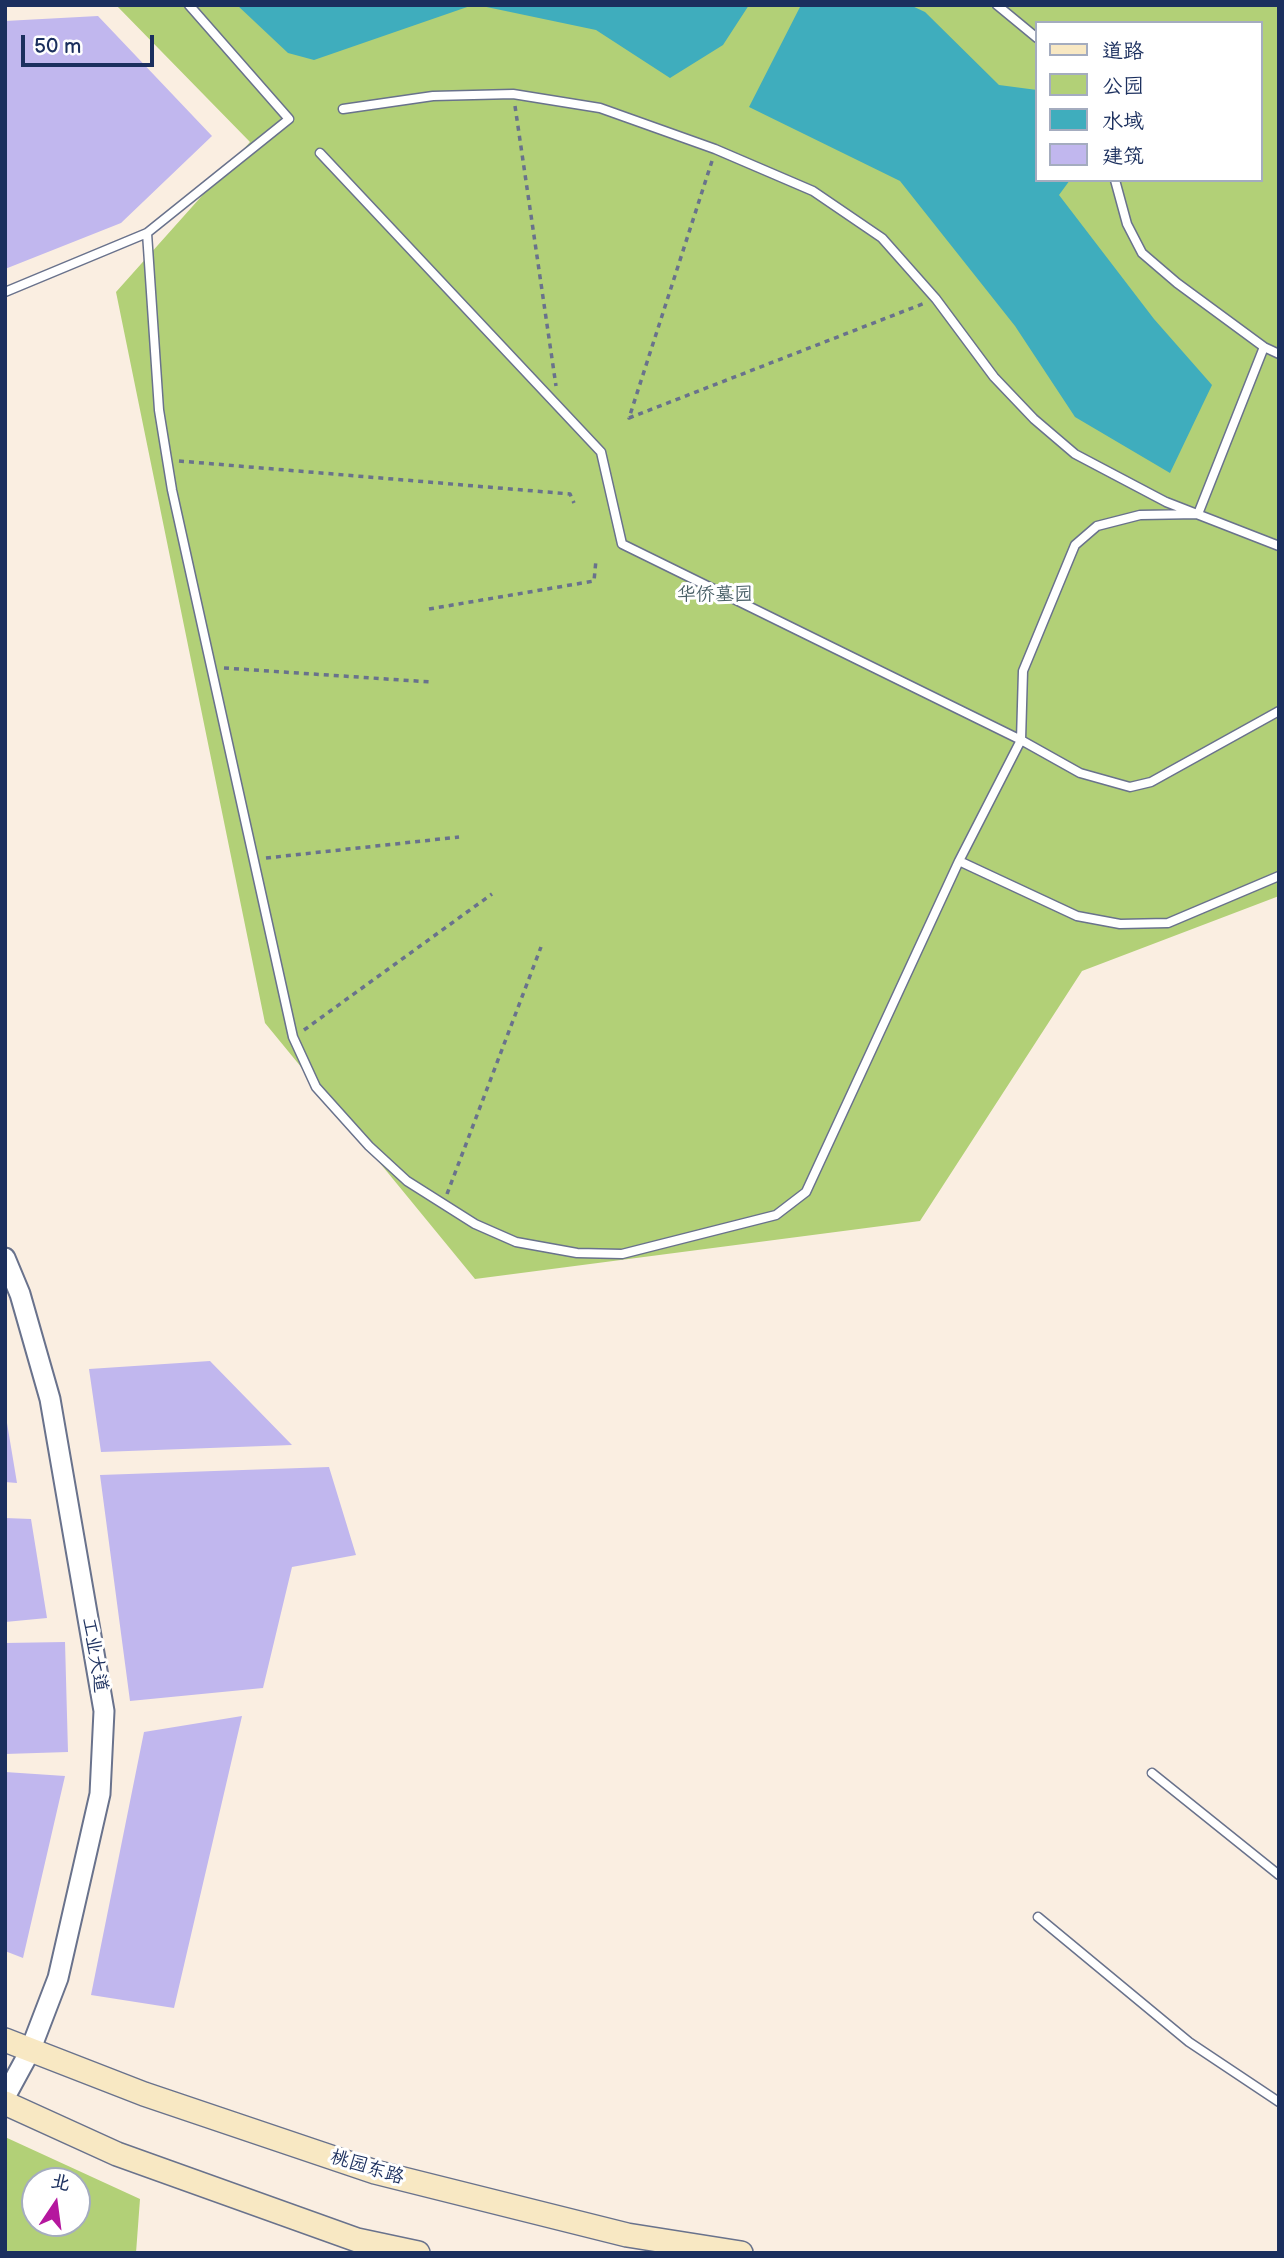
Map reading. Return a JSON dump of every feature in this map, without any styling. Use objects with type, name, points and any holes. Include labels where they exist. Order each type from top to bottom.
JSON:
[{"type":"main road","name":"桃园东路","points":[[5,2040],[144,2094],[375,2172],[627,2235],[741,2253]]},
{"type":"main road","points":[[5,2103],[117,2154],[357,2240],[418,2253]]},
{"type":"street","name":"工业大道","points":[[5,1258],[20,1294],[50,1399],[104,1711],[100,1794],[58,1978],[30,2051],[5,2096]]},
{"type":"street","name":"工业大道","points":[[5,2073],[30,2051]]},
{"type":"lane","points":[[5,292],[147,233],[289,119],[189,5]]},
{"type":"lane","points":[[997,5],[1036,37]]},
{"type":"lane","points":[[343,109],[433,96],[513,94],[600,108],[715,149],[813,191],[882,238],[936,299],[994,377],[1034,419],[1075,454],[1166,502],[1279,546]]},
{"type":"lane","points":[[320,153],[601,452],[622,544],[1021,740],[1080,774],[1130,787],[1151,782],[1279,711]]},
{"type":"lane","points":[[1116,182],[1127,224],[1142,253],[1177,283],[1264,347],[1279,354]]},
{"type":"lane","points":[[147,233],[159,410],[172,490],[293,1038],[316,1087],[369,1146],[407,1181],[475,1224],[516,1242],[577,1253],[622,1254],[776,1215],[806,1192],[959,861],[1021,740],[1023,671],[1075,545],[1097,526],[1140,515],[1198,514]]},
{"type":"lane","points":[[1198,514],[1264,347]]},
{"type":"lane","points":[[959,861],[1077,916],[1120,924],[1168,923],[1279,876]]},
{"type":"lane","points":[[1152,1773],[1279,1875]]},
{"type":"lane","points":[[1038,1917],[1189,2042],[1279,2102]]},
{"type":"path","points":[[513,94],[560,408]]},
{"type":"path","points":[[715,149],[629,418],[936,299]]},
{"type":"path","points":[[167,460],[570,494],[574,503]]},
{"type":"path","points":[[429,609],[594,581],[596,560]]},
{"type":"path","points":[[211,667],[431,682]]},
{"type":"path","points":[[254,859],[459,837]]},
{"type":"path","points":[[293,1038],[492,894]]},
{"type":"path","points":[[444,1204],[541,947]]},
{"type":"green space","name":"华侨墓园","points":[[116,5],[1279,5],[1279,896],[1082,971],[920,1221],[475,1279],[265,1023],[116,292],[250,142]]},
{"type":"green space","points":[[5,2137],[70,2167],[21,2167],[21,2237],[91,2237],[91,2176],[140,2199],[136,2253],[5,2253]]},
{"type":"water","points":[[237,5],[473,5],[314,60],[288,53]]},
{"type":"water","points":[[477,5],[749,5],[723,45],[670,78],[596,30]]},
{"type":"water","points":[[801,5],[910,5],[925,12],[999,85],[1036,90],[1036,182],[1069,182],[1059,195],[1154,319],[1212,385],[1170,473],[1075,417],[1015,326],[900,181],[749,107]]},
{"type":"building","points":[[98,16],[212,136],[121,223],[5,269],[5,21]]},
{"type":"building","points":[[210,1361],[292,1445],[101,1452],[89,1369]]},
{"type":"building","points":[[7,1423],[17,1483],[5,1482]]},
{"type":"building","points":[[329,1467],[356,1555],[292,1567],[263,1688],[130,1701],[100,1475]]},
{"type":"building","points":[[5,1518],[31,1519],[47,1618],[5,1622]]},
{"type":"building","points":[[65,1642],[68,1752],[5,1754],[5,1643]]},
{"type":"building","points":[[242,1716],[174,2008],[91,1995],[144,1732]]},
{"type":"building","points":[[5,1772],[65,1776],[23,1958],[5,1951]]}]
